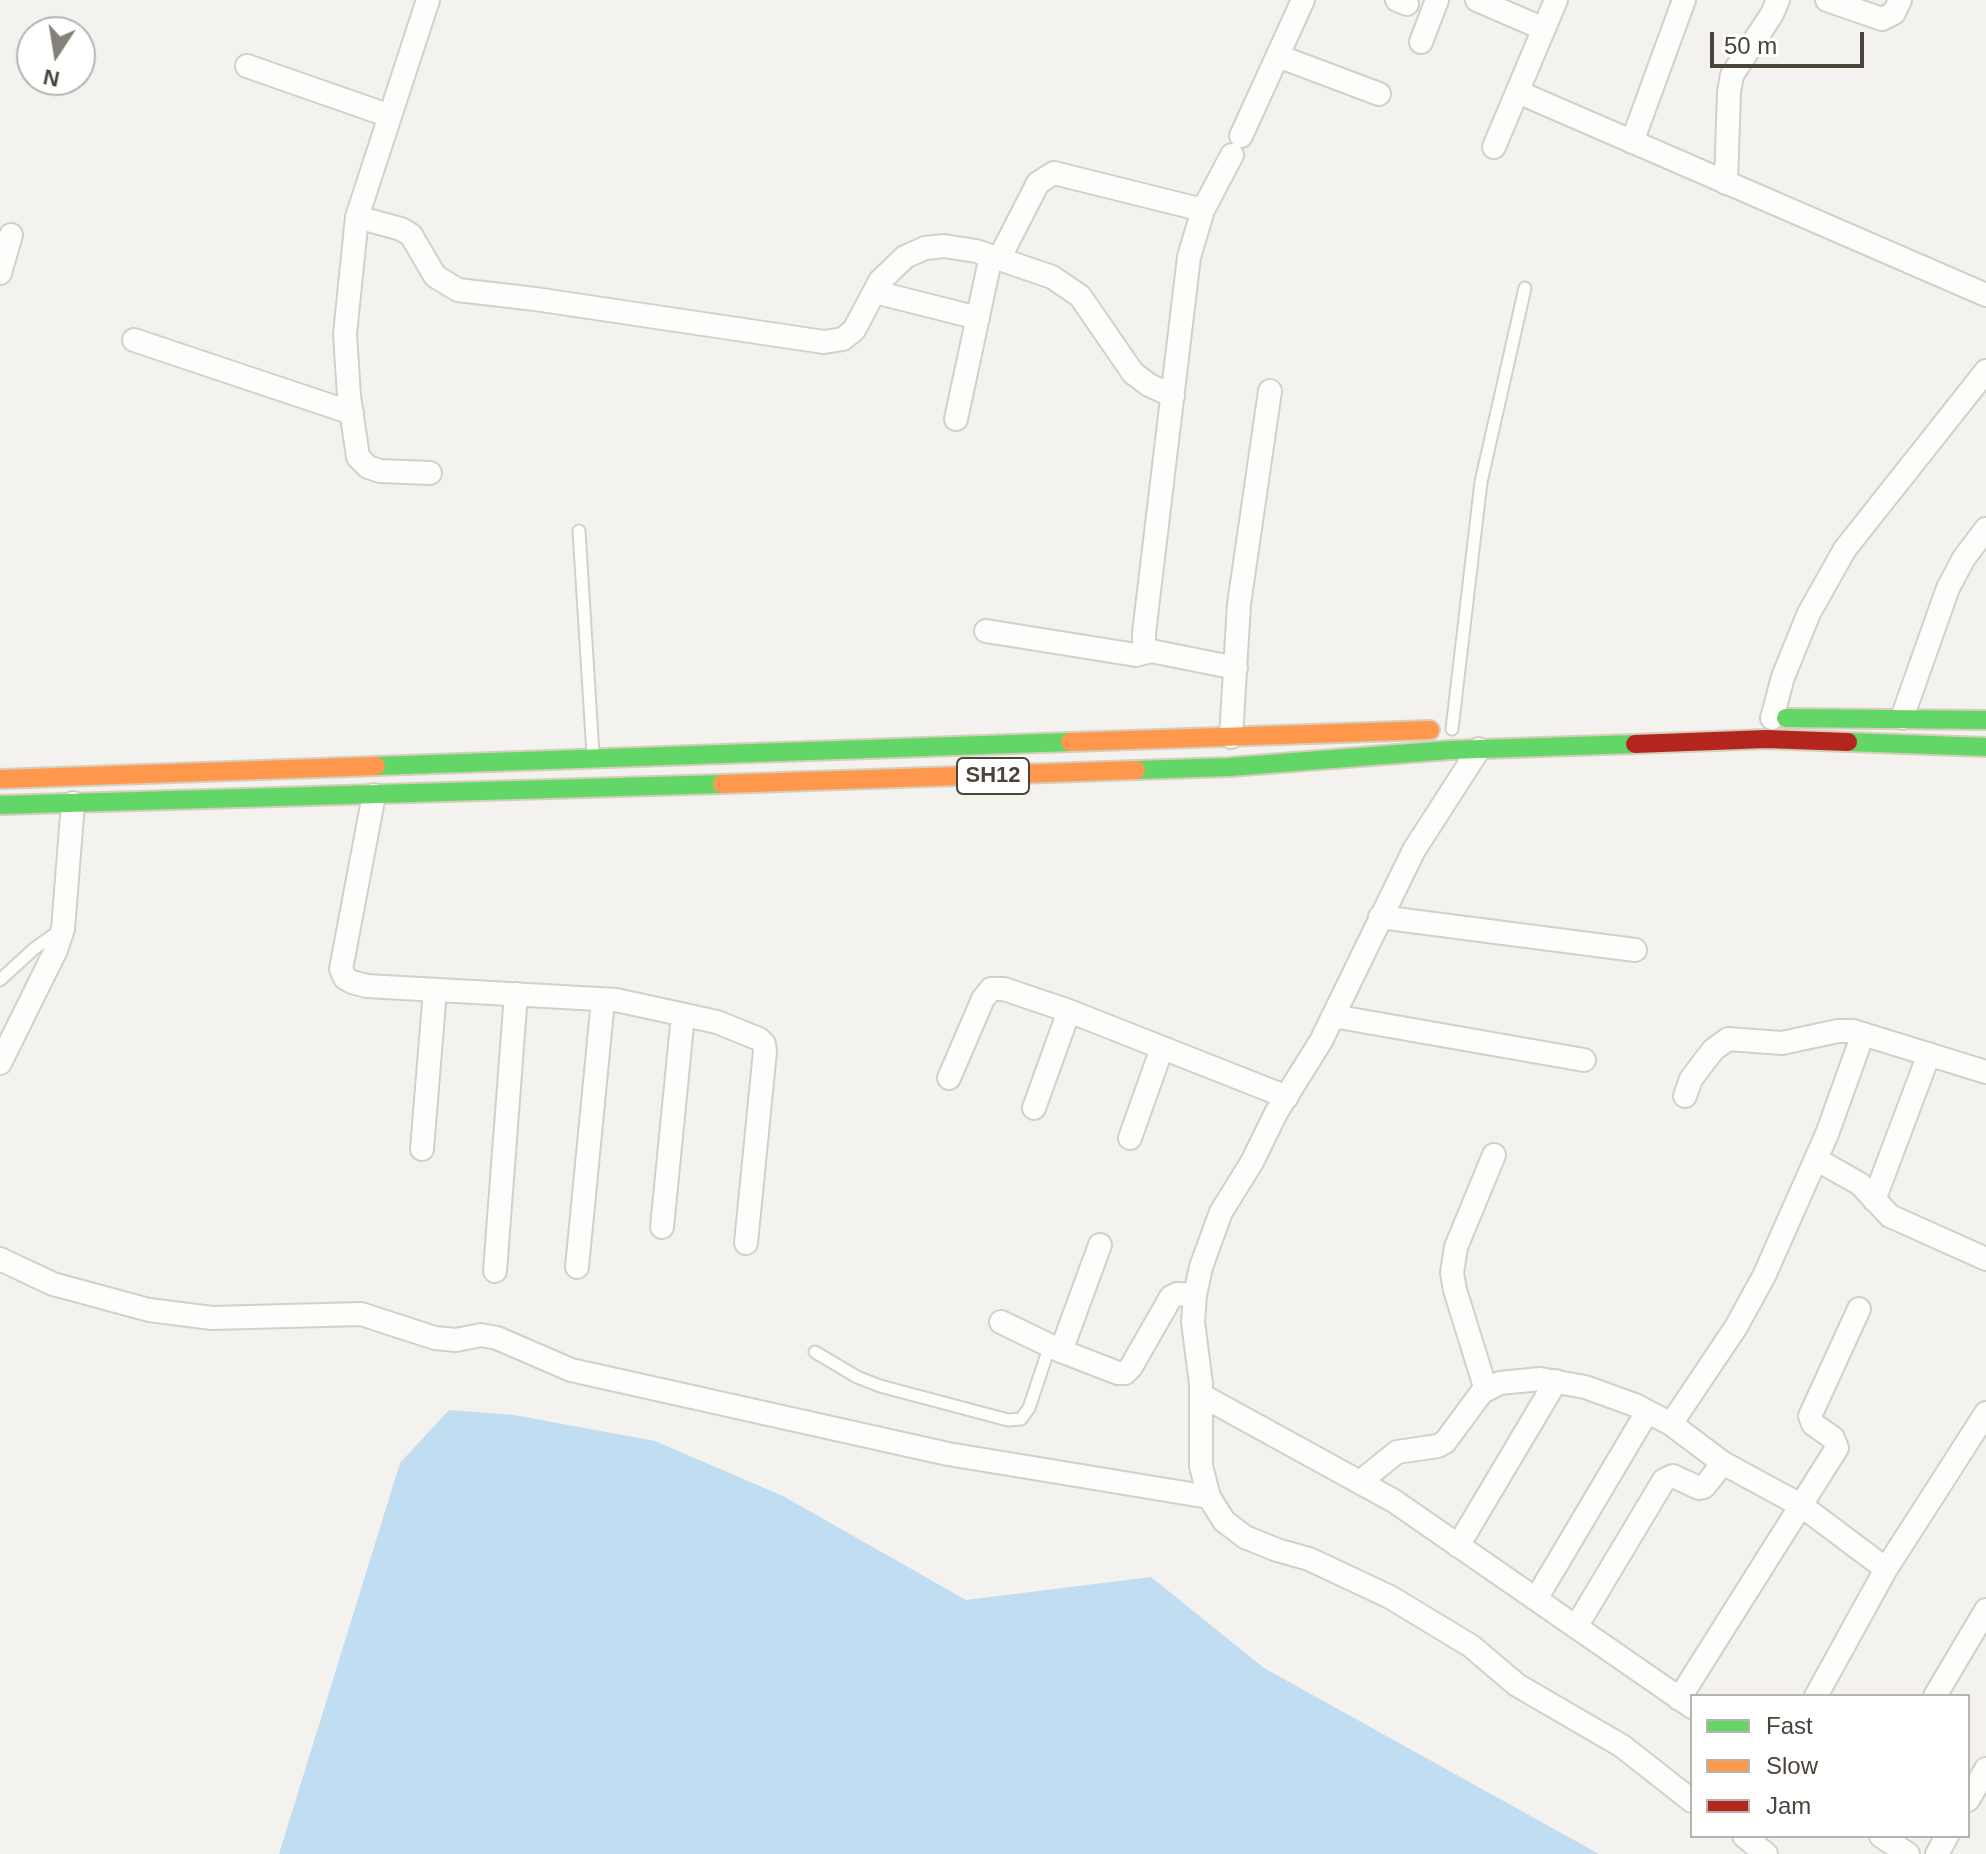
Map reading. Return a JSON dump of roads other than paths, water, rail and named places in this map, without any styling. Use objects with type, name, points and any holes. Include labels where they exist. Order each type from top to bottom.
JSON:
[{"type":"main road","points":[[1765,718],[1986,720]]},
{"type":"main road","points":[[0,779],[1460,729]]},
{"type":"main road","name":"SH12","points":[[0,805],[1229,767],[1479,749],[1766,739],[1986,747]]},
{"type":"street","points":[[428,0],[357,217],[345,334],[358,457],[368,467],[380,471],[430,473]]},
{"type":"street","points":[[1151,651],[1144,645],[1144,633],[1189,257],[1203,210],[1303,0]]},
{"type":"street","points":[[1421,42],[1437,0]]},
{"type":"street","points":[[1477,0],[1544,29]]},
{"type":"street","points":[[1494,147],[1556,0]]},
{"type":"street","points":[[1632,142],[1684,0]]},
{"type":"street","points":[[1726,183],[1732,75],[1778,0]]},
{"type":"street","points":[[1827,0],[1882,19],[1894,13],[1900,0]]},
{"type":"street","points":[[1278,56],[1379,94]]},
{"type":"street","points":[[247,66],[390,116]]},
{"type":"street","points":[[1518,92],[1986,295]]},
{"type":"street","points":[[956,419],[995,257],[1038,183],[1054,173],[1203,210]]},
{"type":"street","points":[[357,217],[401,229],[411,235],[435,276],[458,290],[824,342],[843,339],[854,330],[880,281],[905,257],[925,248],[944,246],[976,251],[1052,277],[1080,296],[1133,373],[1149,385],[1173,396]]},
{"type":"street","points":[[0,273],[11,235]]},
{"type":"street","points":[[875,292],[978,318]]},
{"type":"street","points":[[134,340],[352,413]]},
{"type":"street","points":[[1765,718],[1809,613],[1845,549],[1983,378]]},
{"type":"street","points":[[1231,737],[1239,604],[1270,391]]},
{"type":"street","points":[[1902,718],[1948,588],[1964,558],[1986,529]]},
{"type":"street","points":[[986,631],[1136,655],[1151,651],[1236,668]]},
{"type":"street","points":[[1479,749],[1414,850],[1348,990],[1221,1212],[1201,1267],[1195,1295],[1193,1322],[1201,1395],[1201,1466],[1209,1497],[1224,1521],[1245,1537],[1309,1559],[1390,1597],[1471,1646],[1517,1685],[1622,1746],[1690,1799]]},
{"type":"street","points":[[374,795],[341,969],[345,978],[367,986],[603,1000],[717,1022],[759,1039],[764,1044],[746,1243]]},
{"type":"street","points":[[0,1063],[56,950],[63,929],[73,803]]},
{"type":"street","points":[[1380,917],[1635,950]]},
{"type":"street","points":[[949,1078],[983,999],[991,989],[1004,989],[1069,1011],[1287,1097]]},
{"type":"street","points":[[422,1149],[435,990]]},
{"type":"street","points":[[495,1271],[516,994]]},
{"type":"street","points":[[577,1267],[603,1000]]},
{"type":"street","points":[[1034,1108],[1069,1011]]},
{"type":"street","points":[[662,1227],[683,1015]]},
{"type":"street","points":[[1333,1016],[1584,1060]]},
{"type":"street","points":[[1685,1096],[1691,1079],[1713,1050],[1728,1039],[1782,1043],[1838,1031],[1863,1034],[1986,1072]]},
{"type":"street","points":[[1671,1424],[1736,1327],[1764,1276],[1816,1159],[1863,1034]]},
{"type":"street","points":[[1130,1138],[1162,1048]]},
{"type":"street","points":[[1874,1200],[1929,1054]]},
{"type":"street","points":[[1486,1390],[1452,1273],[1456,1247],[1494,1155]]},
{"type":"street","points":[[1816,1159],[1860,1184],[1901,1222],[1986,1259]]},
{"type":"street","points":[[1055,1348],[1100,1245]]},
{"type":"street","points":[[0,1259],[53,1284],[149,1310],[212,1318],[361,1314],[435,1338],[456,1340],[481,1335],[497,1338],[571,1370],[948,1454],[1209,1497]]},
{"type":"street","points":[[1001,1322],[1055,1348],[1125,1373],[1171,1297],[1177,1294],[1195,1295]]},
{"type":"street","points":[[1691,1694],[1837,1448],[1833,1438],[1813,1424],[1810,1416],[1859,1309]]},
{"type":"street","points":[[1361,1481],[1397,1452],[1438,1446],[1445,1442],[1474,1401],[1486,1390],[1500,1383],[1540,1379],[1556,1381],[1585,1387],[1671,1424],[1723,1463],[1802,1506],[1886,1569]]},
{"type":"street","points":[[1458,1546],[1556,1381]]},
{"type":"street","points":[[1201,1395],[1361,1481],[1686,1703]]},
{"type":"street","points":[[1536,1599],[1647,1412]]},
{"type":"street","points":[[1817,1694],[1886,1569],[1986,1413]]},
{"type":"street","points":[[1576,1627],[1664,1480],[1673,1476],[1699,1488],[1704,1487],[1723,1463]]},
{"type":"street","points":[[1936,1694],[1986,1610]]},
{"type":"street","points":[[1970,1797],[1986,1769]]},
{"type":"street","points":[[1746,1838],[1766,1854]]},
{"type":"street","points":[[1884,1838],[1908,1854]]},
{"type":"lane","points":[[1460,729],[1481,482],[1525,288]]},
{"type":"lane","points":[[579,531],[595,788]]},
{"type":"lane","points":[[0,980],[35,948],[63,929]]},
{"type":"lane","points":[[815,1352],[857,1377],[880,1386],[1008,1420],[1021,1419],[1029,1408],[1055,1348]]},
{"type":"water","points":[[449,1410],[514,1415],[655,1441],[783,1496],[966,1600],[1151,1577],[1264,1668],[1599,1854],[279,1854],[400,1463]]}]
